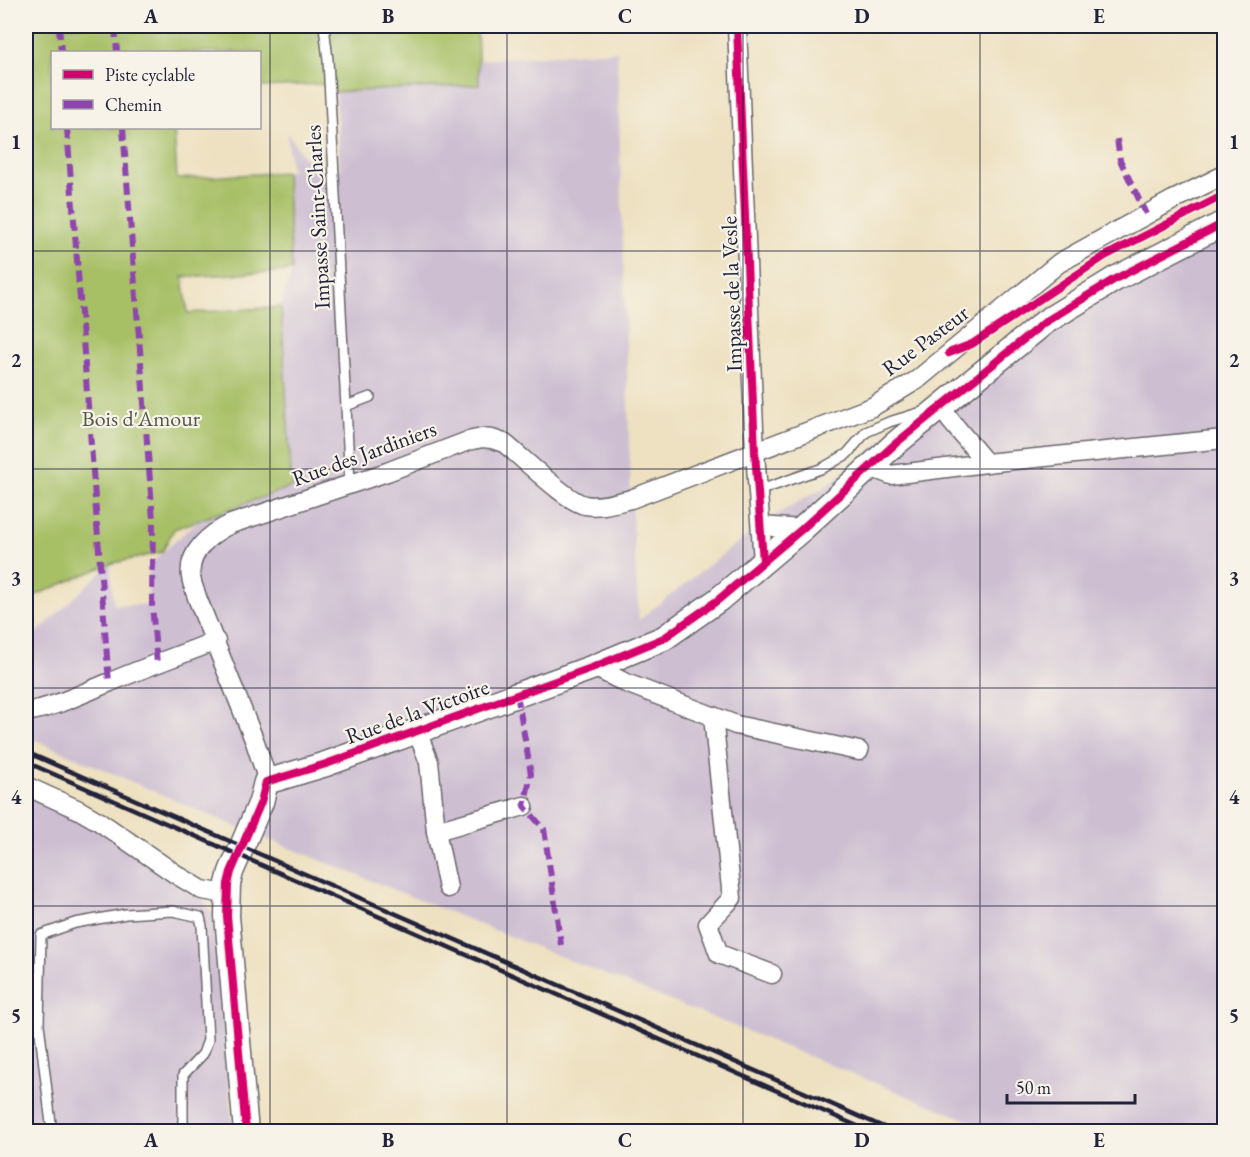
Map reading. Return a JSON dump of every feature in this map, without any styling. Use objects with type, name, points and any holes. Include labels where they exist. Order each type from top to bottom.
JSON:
[{"type":"street","name":"Impasse de la Vesle","points":[[737,26],[755,452],[763,561]]},
{"type":"street","name":"Rue Pasteur","points":[[631,499],[872,408],[916,380],[1059,263],[1173,200],[1224,175]]},
{"type":"street","name":"Rue de la Victoire","points":[[266,782],[326,764],[594,667],[664,638],[717,600],[802,529],[895,444],[1045,322],[1115,279],[1224,223]]},
{"type":"street","points":[[941,406],[986,463]]},
{"type":"street","name":"Rue des Jardiniers","points":[[266,782],[255,742],[191,578],[194,558],[204,542],[219,530],[482,438],[504,443],[568,498],[584,505],[601,506],[631,499]]},
{"type":"street","points":[[870,468],[891,475],[1224,439]]},
{"type":"street","points":[[761,526],[802,529]]},
{"type":"street","points":[[26,712],[78,697],[109,682],[216,641]]},
{"type":"street","points":[[594,667],[626,683],[736,725],[859,751]]},
{"type":"street","points":[[713,716],[732,898],[708,924],[718,954],[772,974]]},
{"type":"street","points":[[417,731],[429,762],[436,831],[448,888]]},
{"type":"street","points":[[246,1131],[226,916],[226,894],[231,872],[261,802],[266,782]]},
{"type":"street","points":[[26,786],[100,822],[202,890],[226,894]]},
{"type":"street","points":[[436,831],[524,806]]},
{"type":"lane","name":"Impasse Saint-Charles","points":[[324,26],[328,60],[350,484]]},
{"type":"lane","points":[[346,406],[370,397]]},
{"type":"lane","points":[[758,490],[823,468],[847,454],[866,432],[889,422],[941,406]]},
{"type":"lane","points":[[52,1131],[39,1024],[41,935],[75,923],[126,914],[173,911],[200,916],[208,1040],[203,1054],[183,1075],[183,1131]]},
{"type":"shaded area","points":[[617,51],[631,499],[639,620],[773,516],[825,487],[1041,312],[1224,228],[1224,1131],[995,1131],[239,828],[26,736],[26,643],[110,564],[114,605],[148,605],[149,565],[200,519],[281,307],[292,271],[286,172],[291,171],[287,132],[313,171],[340,169],[335,69]]},
{"type":"shaded area","points":[[26,792],[98,825],[202,897],[213,915],[233,1131],[26,1132]]},
{"type":"green space","name":"Bois d'Amour","points":[[26,26],[477,26],[479,85],[336,92],[322,84],[261,87],[261,51],[51,51],[51,129],[174,129],[177,179],[286,172],[292,271],[183,277],[188,313],[281,307],[291,476],[294,486],[174,529],[162,552],[110,564],[26,599]]},
{"type":"railway","points":[[26,752],[895,1132]]},
{"type":"railway","points":[[26,762],[871,1132]]},
{"type":"marked path","points":[[59,26],[61,51]]},
{"type":"marked path","points":[[115,26],[117,51]]},
{"type":"marked path","points":[[67,129],[109,683]]},
{"type":"marked path","points":[[123,129],[153,520],[152,604],[157,664]]},
{"type":"marked path","points":[[1117,139],[1120,160],[1146,214]]},
{"type":"marked path","points":[[517,694],[531,774],[524,806],[544,829],[561,945]]},
{"type":"cycle path","points":[[737,26],[755,452],[763,561]]},
{"type":"cycle path","points":[[949,353],[972,344],[1105,256],[1224,195]]},
{"type":"cycle path","points":[[246,1132],[227,916],[228,884],[261,802],[266,782],[326,764],[594,667],[664,638],[718,600],[802,529],[895,444],[1045,322],[1115,279],[1224,223]]}]
